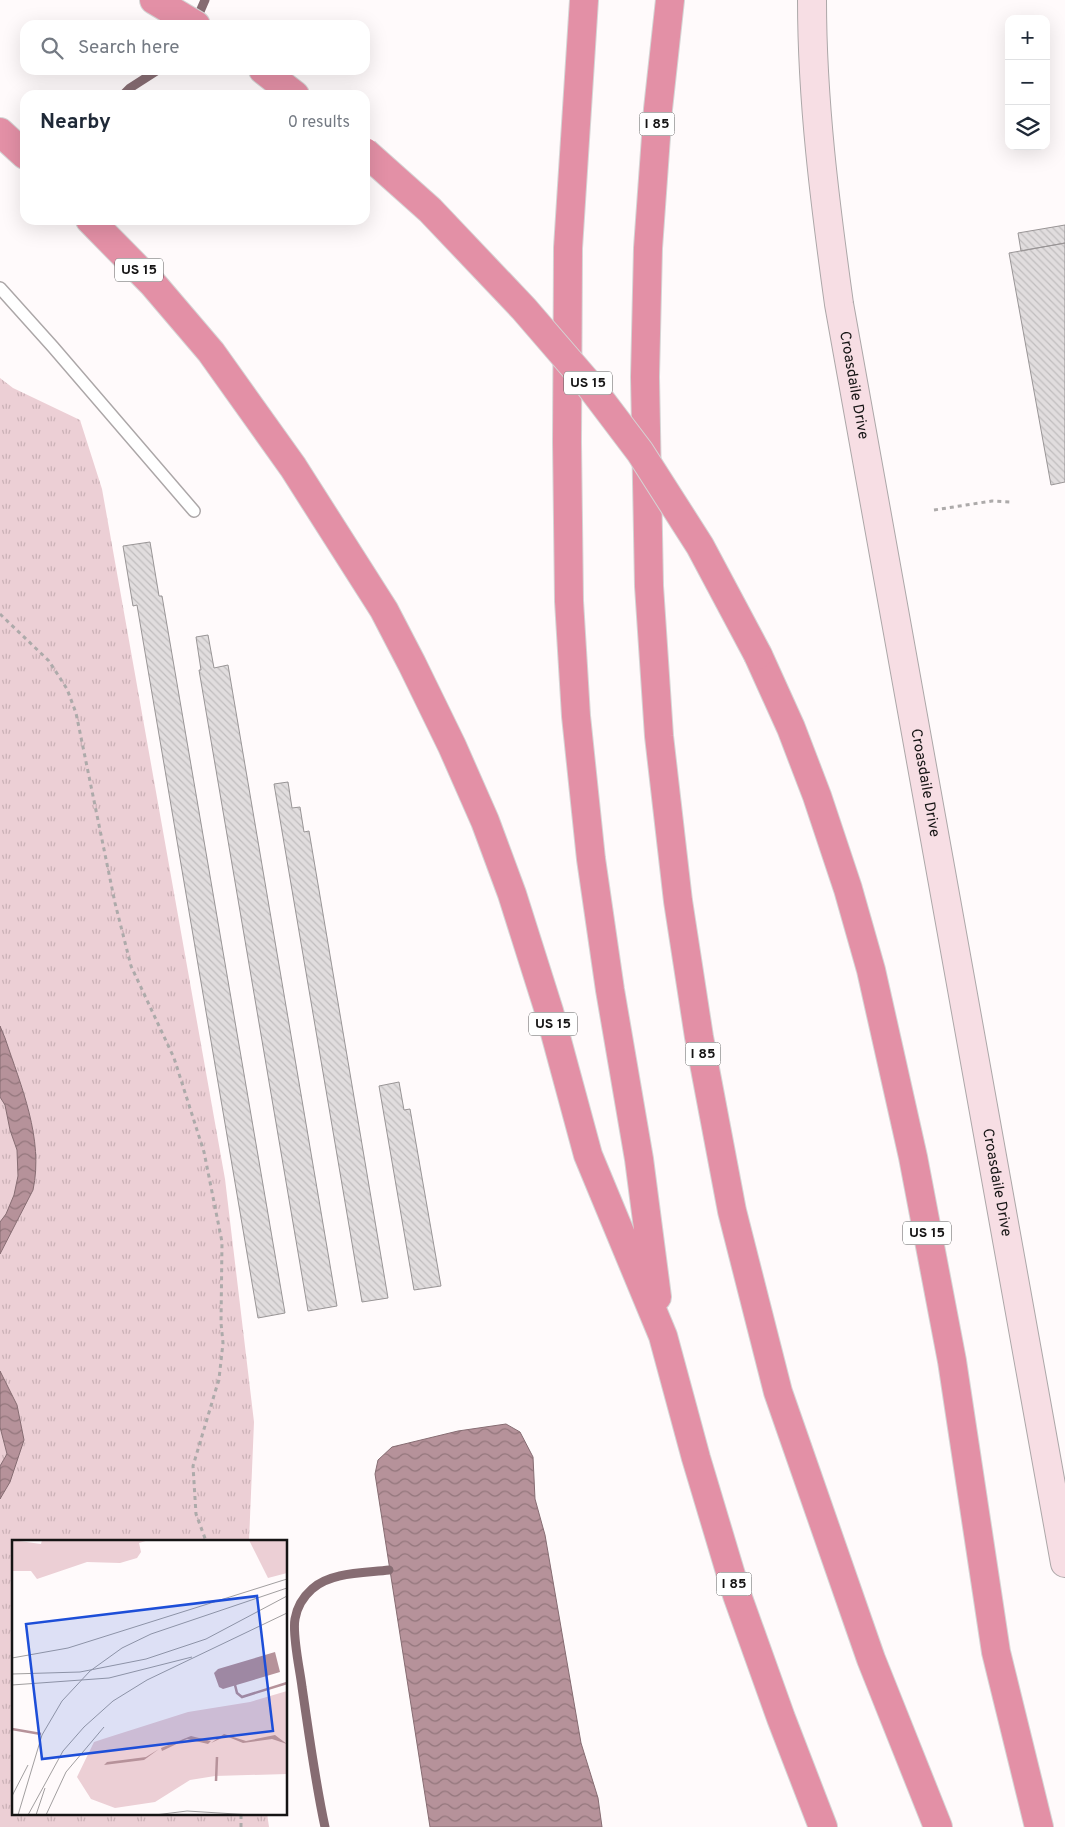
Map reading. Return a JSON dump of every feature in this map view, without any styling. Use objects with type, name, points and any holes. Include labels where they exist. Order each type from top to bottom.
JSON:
[{"type":"highway","points":[[154,0],[188,20]]},
{"type":"highway","name":"I 85","points":[[584,0],[568,248],[567,462],[574,687],[591,859],[612,1000],[639,1159],[663,1336],[696,1458],[737,1595],[823,1827]]},
{"type":"highway","name":"I 85","points":[[670,0],[658,109],[648,248],[645,377],[649,586],[658,736],[678,901],[699,1037],[732,1211],[778,1392],[871,1659],[938,1827]]},
{"type":"highway","points":[[269,75],[289,90]]},
{"type":"highway","points":[[0,132],[20,151]]},
{"type":"highway","name":"US 15","points":[[370,156],[430,210],[524,309],[587,382],[640,452],[700,546],[758,655],[791,728],[817,796],[848,889],[877,997],[913,1157],[952,1361],[996,1652],[1039,1827]]},
{"type":"highway","name":"US 15","points":[[95,225],[153,284],[211,352],[313,496],[384,610],[412,664],[460,763],[485,821],[512,894],[549,1011],[588,1155],[663,1336]]},
{"type":"street","name":"Croasdaile Drive","points":[[812,0],[814,81],[821,163],[840,304],[1065,1563]]},
{"type":"lane","points":[[0,288],[194,511]]},
{"type":"path","points":[[934,510],[992,501],[1011,502]]},
{"type":"path","points":[[0,614],[49,661],[66,689],[76,713],[115,903],[131,966],[174,1058],[204,1152],[222,1242],[221,1323],[223,1343],[219,1379],[193,1466],[196,1514],[206,1540]]},
{"type":"path","points":[[241,1814],[241,1827]]},
{"type":"green space","points":[[0,378],[13,388],[80,420],[102,489],[225,1179],[254,1422],[249,1540],[12,1540],[12,1814],[267,1814],[269,1827],[0,1827]]},
{"type":"water","points":[[0,1026],[18,1075],[29,1113],[36,1151],[36,1171],[33,1190],[0,1254],[0,1222],[6,1214],[14,1195],[18,1176],[17,1150],[10,1130],[5,1105],[0,1097]]},
{"type":"water","points":[[0,1371],[17,1405],[24,1440],[10,1482],[0,1499],[0,1466],[7,1454],[0,1427]]},
{"type":"water","points":[[506,1424],[520,1432],[533,1457],[535,1499],[545,1535],[581,1743],[598,1798],[602,1827],[430,1827],[375,1474],[378,1460],[392,1447],[458,1431]]},
{"type":"building","points":[[1065,225],[1065,243],[1021,251],[1018,233]]},
{"type":"building","points":[[1065,243],[1065,482],[1051,485],[1009,253]]},
{"type":"building","points":[[150,542],[159,596],[162,596],[285,1313],[258,1318],[137,605],[133,606],[123,546]]},
{"type":"building","points":[[208,635],[214,668],[228,665],[337,1306],[308,1311],[199,670],[201,670],[196,637]]},
{"type":"building","points":[[288,782],[292,808],[300,807],[304,832],[309,831],[388,1298],[362,1302],[274,784]]},
{"type":"building","points":[[399,1082],[404,1110],[410,1109],[441,1286],[414,1290],[379,1086]]},
{"type":"waterway","points":[[196,20],[205,0]]},
{"type":"waterway","points":[[128,90],[150,75]]},
{"type":"waterway","points":[[325,1827],[315,1775],[297,1653],[294,1626],[296,1615],[303,1599],[319,1583],[348,1574],[389,1570]]}]
